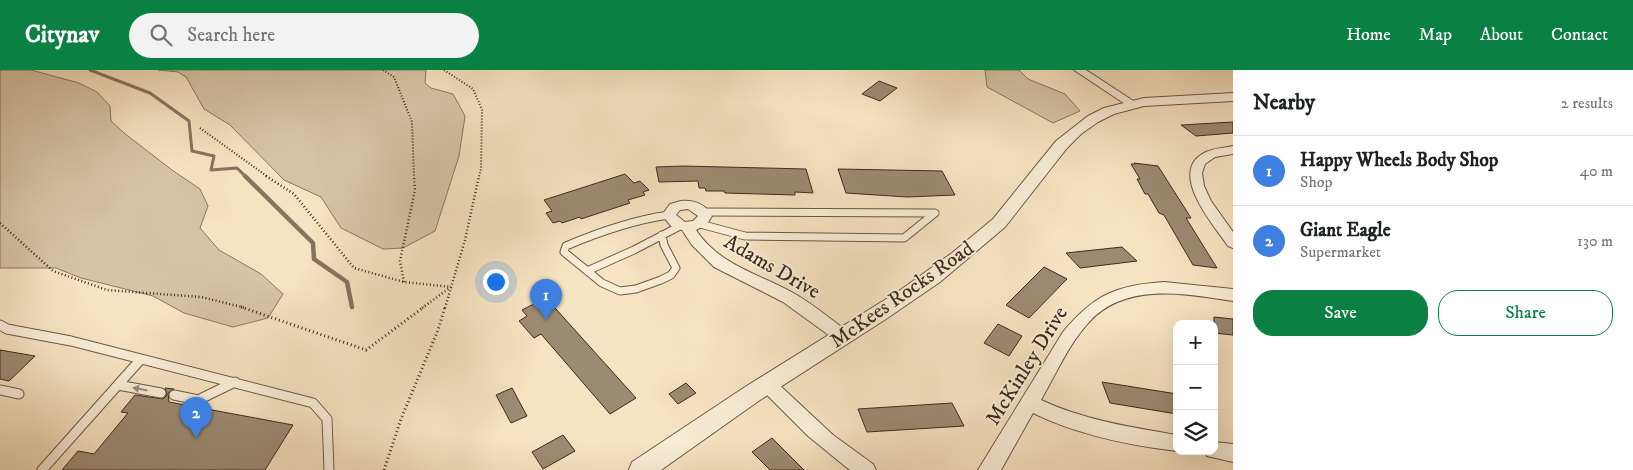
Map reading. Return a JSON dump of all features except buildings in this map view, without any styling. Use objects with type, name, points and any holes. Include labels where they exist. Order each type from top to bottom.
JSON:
[{"type":"street","points":[[1079,70],[1132,104]]},
{"type":"street","name":"McKees Rocks Road","points":[[654,466],[767,384],[843,337],[939,273],[986,236],[1059,146],[1092,119],[1110,110],[1132,104],[1233,97]]},
{"type":"street","points":[[1233,150],[1220,151],[1204,157],[1196,166],[1194,176],[1198,188],[1233,243]]},
{"type":"street","points":[[669,215],[675,207],[687,204],[700,208],[693,222]]},
{"type":"street","name":"Adams Drive","points":[[669,215],[674,223],[693,222],[704,252],[719,264],[790,298],[843,337]]},
{"type":"street","name":"McKinley Drive","points":[[988,470],[994,464],[1072,330],[1080,319],[1094,307],[1126,292],[1145,289],[1172,288],[1233,295]]},
{"type":"street","points":[[767,384],[830,444],[866,470]]},
{"type":"street","points":[[1030,403],[1055,416],[1105,432],[1173,442]]},
{"type":"street","points":[[1218,451],[1233,453]]},
{"type":"lane","points":[[587,271],[716,210],[935,214],[904,238],[745,236],[693,222]]},
{"type":"lane","points":[[662,235],[662,246],[673,259],[676,268],[671,275],[636,289],[620,291],[602,283],[564,252],[566,246],[584,238],[650,217],[669,215]]},
{"type":"lane","points":[[0,325],[7,329],[71,342],[313,403],[327,419],[329,470]]},
{"type":"lane","points":[[42,470],[141,359]]},
{"type":"lane","points":[[174,395],[198,400],[235,382]]},
{"type":"lane","points":[[118,384],[161,393]]},
{"type":"lane","points":[[0,390],[20,394]]},
{"type":"path","points":[[383,70],[394,77],[412,122],[415,190],[400,261],[404,282]]},
{"type":"path","points":[[384,470],[401,419],[438,330],[465,240],[481,168],[482,110],[473,88],[444,70]]},
{"type":"path","points":[[200,128],[248,164],[294,194],[354,268],[404,282],[451,287]]},
{"type":"path","points":[[0,223],[53,271],[107,290],[210,299],[253,310],[366,350],[451,287]]},
{"type":"shaded area","points":[[0,70],[31,70],[79,83],[97,92],[110,106],[111,121],[172,170],[200,189],[208,206],[200,228],[219,250],[261,274],[283,294],[268,318],[233,327],[184,313],[153,296],[81,278],[56,268],[0,268]]},
{"type":"shaded area","points":[[158,70],[426,70],[425,83],[431,88],[453,94],[465,116],[459,156],[435,231],[403,248],[383,249],[341,228],[321,197],[284,180],[230,125],[204,109],[186,77],[178,72]]},
{"type":"shaded area","points":[[985,70],[1019,70],[1028,79],[1065,94],[1080,111],[1053,123],[987,87]]},
{"type":"waterway","points":[[90,70],[150,93],[189,121],[192,151],[214,156],[211,170],[237,168],[245,176]]},
{"type":"waterway","points":[[245,176],[313,243],[314,259],[347,282],[352,307]]},
{"type":"place","name":"Happy Wheels Body Shop","points":[[546,320]]},
{"type":"place","name":"Giant Eagle","points":[[196,438]]}]
